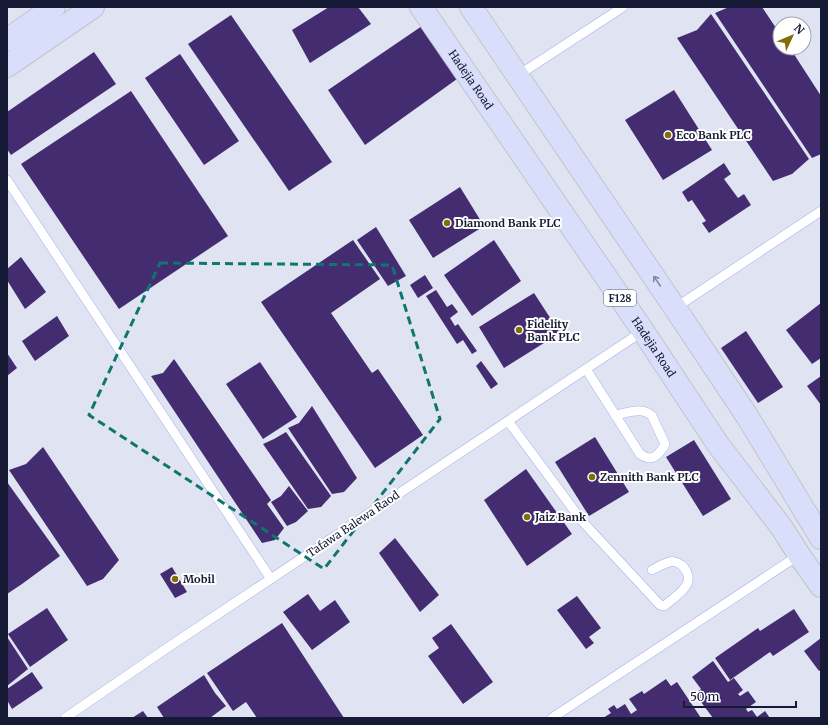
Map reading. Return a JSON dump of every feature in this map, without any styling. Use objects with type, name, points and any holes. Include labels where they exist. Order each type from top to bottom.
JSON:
[{"type":"main road","points":[[7,40],[54,7]]},
{"type":"main road","points":[[7,53],[38,35],[78,7]]},
{"type":"main road","points":[[7,66],[93,7]]},
{"type":"main road","name":"Hadejia Road","points":[[421,7],[717,443],[782,528],[821,586]]},
{"type":"main road","points":[[438,7],[617,275],[707,405],[750,457],[802,505]]},
{"type":"main road","points":[[457,7],[634,273],[720,396],[750,457],[782,528]]},
{"type":"main road","points":[[471,7],[747,416],[821,538]]},
{"type":"lane","points":[[517,76],[623,7]]},
{"type":"lane","points":[[7,180],[271,579]]},
{"type":"lane","points":[[675,308],[821,211]]},
{"type":"lane","name":"Tafawa Balewa Raod","points":[[65,718],[170,646],[642,331]]},
{"type":"lane","points":[[586,369],[640,454],[651,458],[663,449],[665,444],[652,416],[649,413],[639,410],[616,415]]},
{"type":"lane","points":[[508,421],[582,521],[660,605],[664,606],[684,590],[688,583],[688,573],[684,567],[678,563],[670,562],[652,570]]},
{"type":"lane","points":[[552,718],[799,555]]},
{"type":"highlighted area","points":[[160,263],[392,265],[440,419],[324,569],[89,415]]},
{"type":"building","points":[[329,7],[358,7],[371,24],[310,63],[292,30]]},
{"type":"building","points":[[729,7],[762,7],[772,22],[772,56],[795,56],[821,96],[821,154],[812,158],[715,13]]},
{"type":"building","points":[[711,14],[809,159],[792,174],[773,181],[677,38],[697,30]]},
{"type":"building","points":[[231,15],[332,162],[289,191],[188,44]]},
{"type":"building","points":[[422,26],[457,79],[365,145],[328,90]]},
{"type":"building","points":[[94,52],[116,84],[11,155],[7,149],[7,112]]},
{"type":"building","points":[[180,54],[239,141],[204,165],[145,78]]},
{"type":"building","name":"Eco Bank PLC","points":[[674,90],[712,150],[663,180],[625,120]]},
{"type":"building","points":[[131,91],[228,236],[119,309],[21,164]]},
{"type":"building","points":[[724,163],[731,174],[724,179],[738,198],[744,194],[751,205],[709,233],[702,223],[706,221],[692,200],[688,202],[682,192]]},
{"type":"building","name":"Diamond Bank PLC","points":[[460,187],[484,226],[433,258],[409,220]]},
{"type":"building","points":[[376,227],[406,276],[388,286],[357,240]]},
{"type":"building","points":[[353,240],[380,279],[331,313],[372,373],[378,369],[423,435],[375,468],[261,302]]},
{"type":"building","points":[[494,240],[521,281],[472,316],[444,275]]},
{"type":"building","points":[[21,257],[46,292],[25,309],[7,280],[7,269]]},
{"type":"building","points":[[425,275],[433,288],[418,298],[410,285]]},
{"type":"building","points":[[436,290],[447,307],[452,304],[458,312],[450,318],[455,326],[458,324],[477,351],[472,354],[463,340],[457,344],[426,296]]},
{"type":"building","name":"Fidelity Bank PLC","points":[[534,293],[560,333],[504,368],[479,327]]},
{"type":"building","points":[[821,303],[821,358],[812,364],[786,330]]},
{"type":"building","points":[[57,316],[69,336],[35,361],[22,341]]},
{"type":"building","points":[[746,331],[783,387],[758,403],[721,348]]},
{"type":"building","points":[[7,353],[17,368],[7,376]]},
{"type":"building","points":[[174,359],[271,500],[267,504],[284,528],[275,540],[262,543],[151,376],[163,373]]},
{"type":"building","points":[[481,361],[498,384],[491,389],[476,366]]},
{"type":"building","points":[[260,362],[297,417],[263,439],[226,384]]},
{"type":"building","points":[[821,376],[821,405],[807,386]]},
{"type":"building","points":[[312,406],[357,478],[344,492],[332,494],[288,428],[299,423]]},
{"type":"building","points":[[286,432],[331,496],[321,507],[308,509],[263,444]]},
{"type":"building","name":"Zennith Bank PLC","points":[[595,437],[629,492],[589,516],[555,462]]},
{"type":"building","points":[[694,440],[731,499],[703,516],[666,457]]},
{"type":"building","points":[[43,447],[119,560],[103,579],[87,586],[9,470],[26,464]]},
{"type":"building","name":"Jaiz Bank","points":[[526,469],[572,534],[527,566],[484,500]]},
{"type":"building","points":[[7,482],[60,556],[7,594]]},
{"type":"building","points":[[289,486],[308,511],[296,522],[287,526],[271,502],[281,496]]},
{"type":"building","points":[[395,538],[439,595],[420,612],[379,553]]},
{"type":"building","points":[[172,567],[187,592],[175,598],[160,574]]},
{"type":"building","points":[[308,594],[320,611],[335,600],[350,622],[312,650],[283,612]]},
{"type":"building","points":[[577,596],[601,628],[589,637],[594,643],[586,649],[557,610]]},
{"type":"building","points":[[47,608],[68,640],[30,667],[8,634]]},
{"type":"building","points":[[794,609],[809,632],[773,656],[770,652],[730,680],[715,658],[758,628],[760,631]]},
{"type":"building","points":[[282,623],[344,718],[257,718],[246,702],[233,711],[207,673]]},
{"type":"building","points":[[451,624],[493,682],[463,704],[428,656],[439,648],[432,638]]},
{"type":"building","points":[[7,637],[28,669],[7,686]]},
{"type":"building","points":[[821,638],[821,670],[819,671],[804,651]]},
{"type":"building","points":[[713,661],[728,682],[734,678],[743,690],[738,694],[740,696],[748,691],[756,702],[746,709],[748,712],[752,710],[757,717],[765,711],[770,718],[713,718],[695,694],[701,689],[692,677]]},
{"type":"building","points":[[32,672],[43,688],[12,709],[7,700],[7,689]]},
{"type":"building","points":[[204,675],[215,693],[226,706],[210,718],[164,718],[157,707]]},
{"type":"building","points":[[666,679],[671,686],[677,682],[701,718],[603,718],[611,713],[608,709],[614,705],[617,709],[625,704],[631,714],[637,710],[629,699],[642,691],[644,694]]},
{"type":"building","points":[[143,711],[148,718],[132,718]]},
{"type":"place","name":"Eco Bank PLC","points":[[668,135]]},
{"type":"place","name":"Diamond Bank PLC","points":[[447,223]]},
{"type":"place","name":"Fidelity Bank PLC","points":[[519,330]]},
{"type":"place","name":"Zennith Bank PLC","points":[[592,477]]},
{"type":"place","name":"Jaiz Bank","points":[[527,517]]},
{"type":"place","name":"Mobil","points":[[175,579]]}]
